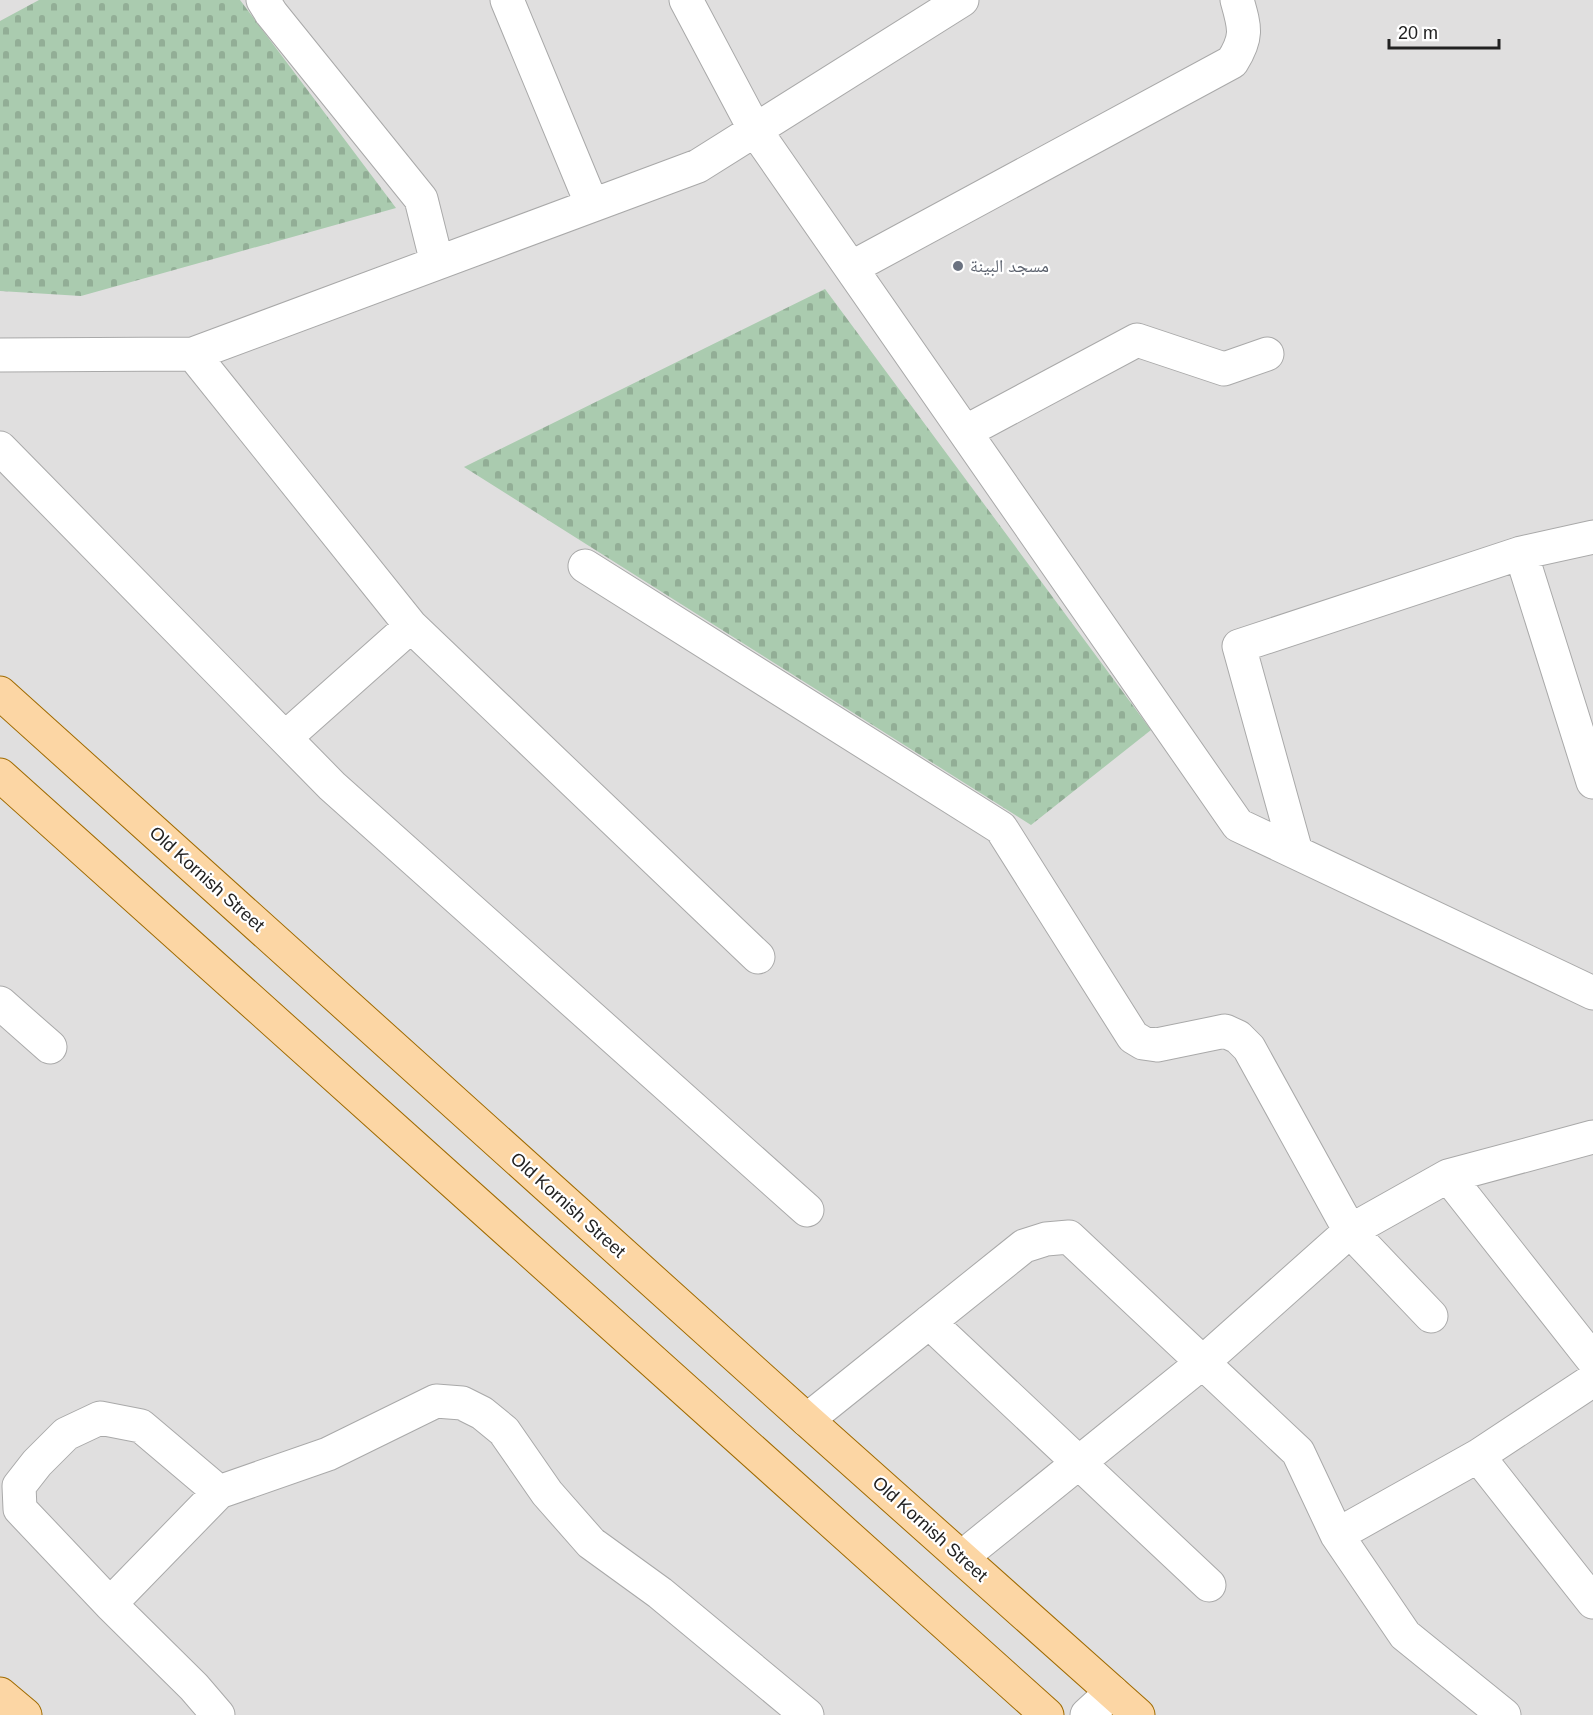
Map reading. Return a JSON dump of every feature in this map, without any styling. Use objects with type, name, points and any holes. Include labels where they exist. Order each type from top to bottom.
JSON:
[{"type":"main road","name":"Old Kornish Street","points":[[0,693],[1138,1715]]},
{"type":"main road","points":[[0,776],[1047,1715]]},
{"type":"main road","points":[[0,1694],[25,1715]]},
{"type":"street","points":[[263,0],[271,13],[421,199],[437,263]]},
{"type":"street","points":[[507,0],[592,205]]},
{"type":"street","points":[[686,0],[755,130],[1238,825],[1593,993]]},
{"type":"street","points":[[0,355],[193,354],[698,166],[755,130],[925,10],[962,0]]},
{"type":"street","points":[[851,268],[1232,62],[1242,46],[1244,26],[1237,0]]},
{"type":"street","points":[[965,432],[1137,340],[1224,369],[1267,354]]},
{"type":"street","points":[[193,354],[411,626],[758,957]]},
{"type":"street","points":[[0,448],[332,786],[807,1210]]},
{"type":"street","points":[[1296,852],[1239,646],[1521,553],[1593,537]]},
{"type":"street","points":[[1521,553],[1593,782]]},
{"type":"street","points":[[585,566],[1001,828],[1133,1037],[1143,1043],[1157,1045],[1225,1031],[1238,1037],[1249,1048],[1350,1231],[1431,1316]]},
{"type":"street","points":[[285,738],[411,626]]},
{"type":"street","points":[[0,1003],[50,1047]]},
{"type":"street","points":[[962,1557],[1202,1363],[1350,1231],[1448,1176],[1593,1137]]},
{"type":"street","points":[[1448,1176],[1589,1350]]},
{"type":"street","points":[[807,1420],[1024,1245],[1046,1239],[1069,1237],[1298,1452],[1337,1535],[1405,1635],[1504,1715]]},
{"type":"street","points":[[929,1322],[1209,1585]]},
{"type":"street","points":[[1337,1535],[1478,1456],[1593,1380]]},
{"type":"street","points":[[110,1604],[219,1492],[328,1455],[436,1401],[462,1403],[482,1413],[504,1431],[547,1492],[591,1543],[660,1593],[807,1715]]},
{"type":"street","points":[[218,1715],[194,1687],[110,1604],[20,1509],[19,1486],[37,1463],[66,1434],[100,1418],[141,1426],[219,1492]]},
{"type":"street","points":[[1478,1456],[1593,1602]]},
{"type":"street","points":[[1087,1715],[1112,1692]]},
{"type":"shaded area","points":[[0,0],[1593,0],[1593,1715],[0,1715]]},
{"type":"green space","points":[[39,0],[240,0],[396,208],[81,296],[0,291],[0,21]]},
{"type":"green space","points":[[825,289],[1151,730],[1031,825],[464,467]]},
{"type":"place","name":"مسجد البينة","points":[[958,266]]}]
